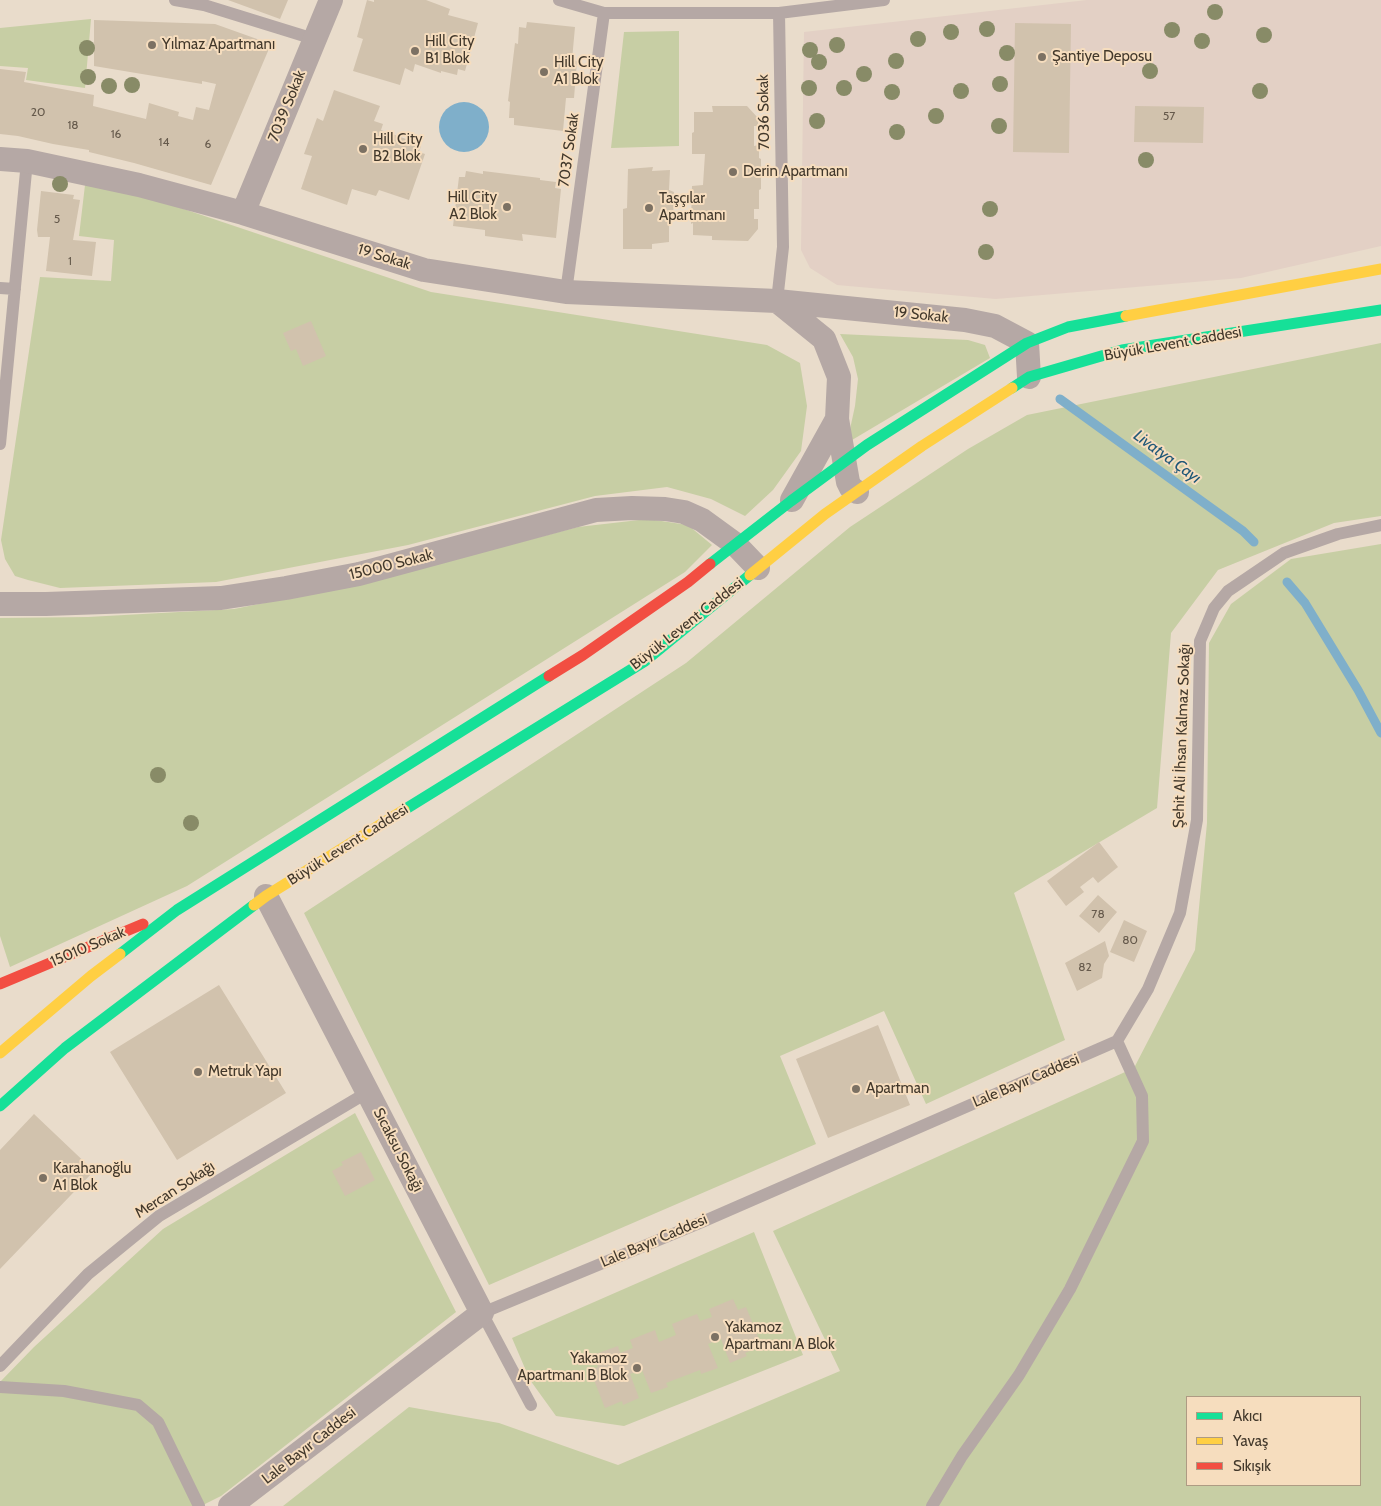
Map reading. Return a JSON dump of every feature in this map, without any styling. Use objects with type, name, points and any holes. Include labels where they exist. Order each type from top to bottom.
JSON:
[{"type":"street","name":"7039 Sokak","points":[[243,213],[330,0]]},
{"type":"street","name":"19 Sokak","points":[[0,159],[27,161],[139,185],[243,213],[424,270],[566,292],[777,301],[965,320],[995,326],[1027,343]]},
{"type":"street","points":[[0,1053],[91,976],[177,910],[583,656],[688,582],[791,501],[867,445],[1027,343],[1068,327],[1381,269]]},
{"type":"street","points":[[777,301],[824,339],[839,377],[837,419],[848,482],[851,488],[857,492]]},
{"type":"street","name":"Büyük Levent Caddesi","points":[[0,1106],[65,1048],[266,896],[645,661],[825,514],[926,443],[1029,377],[1122,350],[1381,310]]},
{"type":"street","points":[[1027,343],[1029,377]]},
{"type":"street","points":[[791,501],[837,419]]},
{"type":"street","name":"15000 Sokak","points":[[0,604],[221,598],[358,574],[596,510],[632,508],[665,509],[684,512],[702,520],[735,544],[758,568]]},
{"type":"street","name":"Sıcaksu Sokağı","points":[[266,896],[482,1312]]},
{"type":"street","name":"15010 Sokak","points":[[3,983],[177,910]]},
{"type":"street","points":[[9,1078],[19,1089]]},
{"type":"street","name":"Lale Bayır Caddesi","points":[[230,1506],[482,1312]]},
{"type":"lane","points":[[175,0],[204,5],[314,39]]},
{"type":"lane","points":[[559,0],[604,13],[779,13],[884,0]]},
{"type":"lane","name":"7037 Sokak","points":[[566,292],[604,13]]},
{"type":"lane","name":"7036 Sokak","points":[[777,301],[783,247],[779,13]]},
{"type":"lane","points":[[0,444],[27,161]]},
{"type":"lane","points":[[0,288],[15,289]]},
{"type":"lane","name":"Şehit Ali İhsan Kalmaz Sokağı","points":[[1117,1041],[1148,990],[1180,913],[1197,820],[1200,641],[1214,608],[1228,591],[1284,553],[1338,534],[1381,525]]},
{"type":"lane","points":[[0,966],[3,983]]},
{"type":"lane","points":[[932,1506],[962,1456],[1019,1375],[1070,1290],[1143,1141],[1142,1096],[1117,1041]]},
{"type":"lane","name":"Lale Bayır Caddesi","points":[[482,1312],[702,1222],[1117,1041]]},
{"type":"lane","name":"Mercan Sokağı","points":[[0,1366],[88,1274],[159,1216],[368,1092]]},
{"type":"lane","name":"Sıcaksu Sokağı","points":[[482,1312],[531,1405]]},
{"type":"lane","points":[[0,1387],[64,1391],[138,1405],[158,1422],[199,1506]]},
{"type":"shaded area","points":[[1087,0],[1381,0],[1381,246],[1241,278],[996,299],[837,285],[810,268],[801,250],[804,32]]},
{"type":"green space","points":[[91,19],[85,88],[26,80],[28,68],[0,66],[0,28]]},
{"type":"green space","points":[[679,31],[679,146],[611,148],[624,32]]},
{"type":"green space","points":[[85,185],[139,194],[431,292],[767,345],[800,363],[807,406],[801,451],[773,490],[745,516],[711,499],[667,487],[595,496],[408,545],[216,582],[60,588],[15,576],[5,559],[1,540],[40,277],[111,281],[114,240],[79,236]]},
{"type":"green space","points":[[840,334],[968,340],[985,345],[990,358],[847,443],[855,406],[858,379],[853,357]]},
{"type":"green space","points":[[1381,343],[1381,516],[1334,523],[1218,570],[1171,633],[1157,808],[1014,893],[1065,1040],[926,1104],[884,1011],[780,1056],[816,1144],[489,1285],[304,913],[686,663],[850,527],[968,449],[1027,415]]},
{"type":"green space","points":[[648,519],[688,525],[712,545],[685,572],[187,886],[10,967],[0,936],[0,618],[88,617],[234,609],[363,583],[578,527]]},
{"type":"green space","points":[[1381,544],[1381,1506],[283,1506],[409,1407],[499,1423],[618,1465],[840,1371],[773,1231],[1134,1068],[1195,950],[1207,823],[1209,643],[1231,604],[1291,559]]},
{"type":"green space","points":[[355,1113],[456,1312],[221,1496],[201,1506],[0,1506],[0,1382],[34,1347],[163,1229]]},
{"type":"green space","points":[[754,1232],[803,1355],[624,1426],[556,1416],[530,1380],[512,1338]]},
{"type":"water","points":[[459,102],[469,102],[482,109],[489,122],[489,132],[482,145],[469,152],[459,152],[450,148],[443,141],[439,132],[439,122],[443,113],[450,106]]},
{"type":"building","points":[[228,0],[288,0],[280,19]]},
{"type":"building","name":"Hill City B1 Blok","points":[[367,0],[374,2],[374,0],[426,0],[450,9],[448,15],[478,23],[465,71],[458,69],[457,75],[441,71],[441,73],[415,64],[413,72],[405,68],[400,85],[353,71],[363,39],[357,37]]},
{"type":"building","points":[[94,20],[215,24],[271,44],[211,185],[89,152],[89,150],[0,134],[0,69],[26,72],[24,82],[94,95],[93,106],[146,119],[149,103],[179,112],[178,116],[193,120],[196,107],[209,110],[216,84],[202,81],[202,84],[94,66]]},
{"type":"building","name":"Hill City A1 Blok","points":[[527,22],[575,27],[572,60],[577,61],[574,98],[566,98],[563,131],[514,125],[514,118],[509,118],[510,102],[508,101],[515,43],[518,44],[519,27],[526,28]]},
{"type":"building","name":"Şantiye Deposu","points":[[1015,23],[1071,24],[1069,153],[1013,152]]},
{"type":"building","name":"Hill City B2 Blok","points":[[334,90],[380,106],[374,121],[383,124],[381,130],[421,146],[419,152],[425,154],[409,200],[379,190],[376,196],[352,189],[347,205],[301,189],[312,156],[304,154],[317,118],[323,121]]},
{"type":"building","name":"Derin Apartmanı","points":[[712,106],[747,106],[758,118],[758,126],[754,126],[754,146],[759,145],[761,189],[759,190],[759,209],[754,209],[754,219],[758,219],[758,229],[748,241],[712,240],[712,236],[693,235],[693,223],[691,224],[692,186],[703,185],[705,154],[692,154],[694,112],[713,112]]},
{"type":"building","points":[[1135,106],[1204,107],[1203,143],[1134,142]]},
{"type":"building","name":"Taşçılar Apartmanı","points":[[653,167],[652,171],[670,170],[669,190],[674,192],[673,221],[669,221],[669,242],[652,244],[652,249],[623,249],[623,209],[627,208],[628,169]]},
{"type":"building","name":"Hill City A2 Blok","points":[[466,171],[483,174],[483,171],[540,178],[540,180],[556,182],[555,188],[561,189],[556,238],[522,234],[523,241],[485,236],[485,230],[453,226],[459,177],[465,177]]},
{"type":"building","points":[[41,191],[74,195],[73,199],[80,200],[73,240],[96,242],[92,276],[46,271],[50,237],[38,237],[37,230]]},
{"type":"building","points":[[311,321],[326,356],[303,366],[296,349],[291,351],[283,333]]},
{"type":"building","points":[[1099,842],[1118,867],[1098,883],[1093,877],[1080,887],[1084,892],[1066,906],[1047,881]]},
{"type":"building","points":[[1098,895],[1117,912],[1099,933],[1079,916]]},
{"type":"building","points":[[1124,920],[1147,931],[1134,962],[1110,952]]},
{"type":"building","points":[[1105,941],[1109,956],[1104,964],[1102,978],[1077,991],[1065,963]]},
{"type":"building","name":"Metruk Yapı","points":[[219,985],[286,1093],[177,1160],[110,1052]]},
{"type":"building","name":"Apartman","points":[[878,1025],[910,1105],[828,1138],[796,1059]]},
{"type":"building","name":"Karahanoğlu A1 Blok","points":[[34,1114],[94,1171],[0,1269],[0,1150]]},
{"type":"building","points":[[361,1152],[375,1180],[345,1196],[332,1171],[343,1165],[341,1162]]},
{"type":"building","points":[[733,1299],[738,1310],[746,1307],[762,1346],[745,1353],[747,1356],[730,1363],[721,1339],[715,1341],[708,1344],[718,1368],[701,1374],[700,1370],[666,1383],[668,1387],[651,1393],[642,1370],[630,1374],[639,1398],[623,1405],[622,1401],[605,1408],[590,1370],[598,1367],[593,1355],[618,1346],[620,1353],[633,1348],[630,1340],[655,1330],[659,1342],[676,1335],[672,1324],[697,1314],[700,1321],[712,1317],[709,1309]]},
{"type":"waterway","name":"Livatya Çayı","points":[[1060,399],[1243,531],[1254,542]]},
{"type":"waterway","name":"Livatya Çayı","points":[[1287,582],[1305,603],[1358,690],[1381,733]]},
{"type":"traffic: fast","points":[[1012,388],[1029,377],[1122,350],[1381,310]]},
{"type":"traffic: fast","points":[[710,564],[867,445],[1027,343],[1068,327],[1126,316]]},
{"type":"traffic: fast","points":[[404,810],[645,661],[750,575]]},
{"type":"traffic: fast","points":[[120,954],[177,910],[549,676]]},
{"type":"traffic: fast","points":[[0,1106],[65,1048],[254,905]]},
{"type":"traffic: slow","points":[[1126,316],[1381,269]]},
{"type":"traffic: slow","points":[[750,575],[825,514],[922,446],[1012,388]]},
{"type":"traffic: slow","points":[[254,905],[404,810]]},
{"type":"traffic: slow","points":[[0,1053],[120,954]]},
{"type":"traffic: jam","points":[[549,676],[583,655],[688,582],[710,564]]},
{"type":"traffic: jam","points":[[0,984],[143,924]]},
{"type":"place","name":"Yılmaz Apartmanı","points":[[152,45]]},
{"type":"place","name":"Hill City B1 Blok","points":[[415,51]]},
{"type":"place","name":"Şantiye Deposu","points":[[1042,57]]},
{"type":"place","name":"Hill City A1 Blok","points":[[544,72]]},
{"type":"place","name":"Hill City B2 Blok","points":[[363,149]]},
{"type":"place","name":"Derin Apartmanı","points":[[733,172]]},
{"type":"place","name":"Hill City A2 Blok","points":[[507,207]]},
{"type":"place","name":"Taşçılar Apartmanı","points":[[649,208]]},
{"type":"place","name":"Metruk Yapı","points":[[198,1072]]},
{"type":"place","name":"Apartman","points":[[856,1089]]},
{"type":"place","name":"Karahanoğlu A1 Blok","points":[[43,1178]]},
{"type":"place","name":"Yakamoz Apartmanı A Blok","points":[[715,1337]]},
{"type":"place","name":"Yakamoz Apartmanı B Blok","points":[[637,1368]]}]
